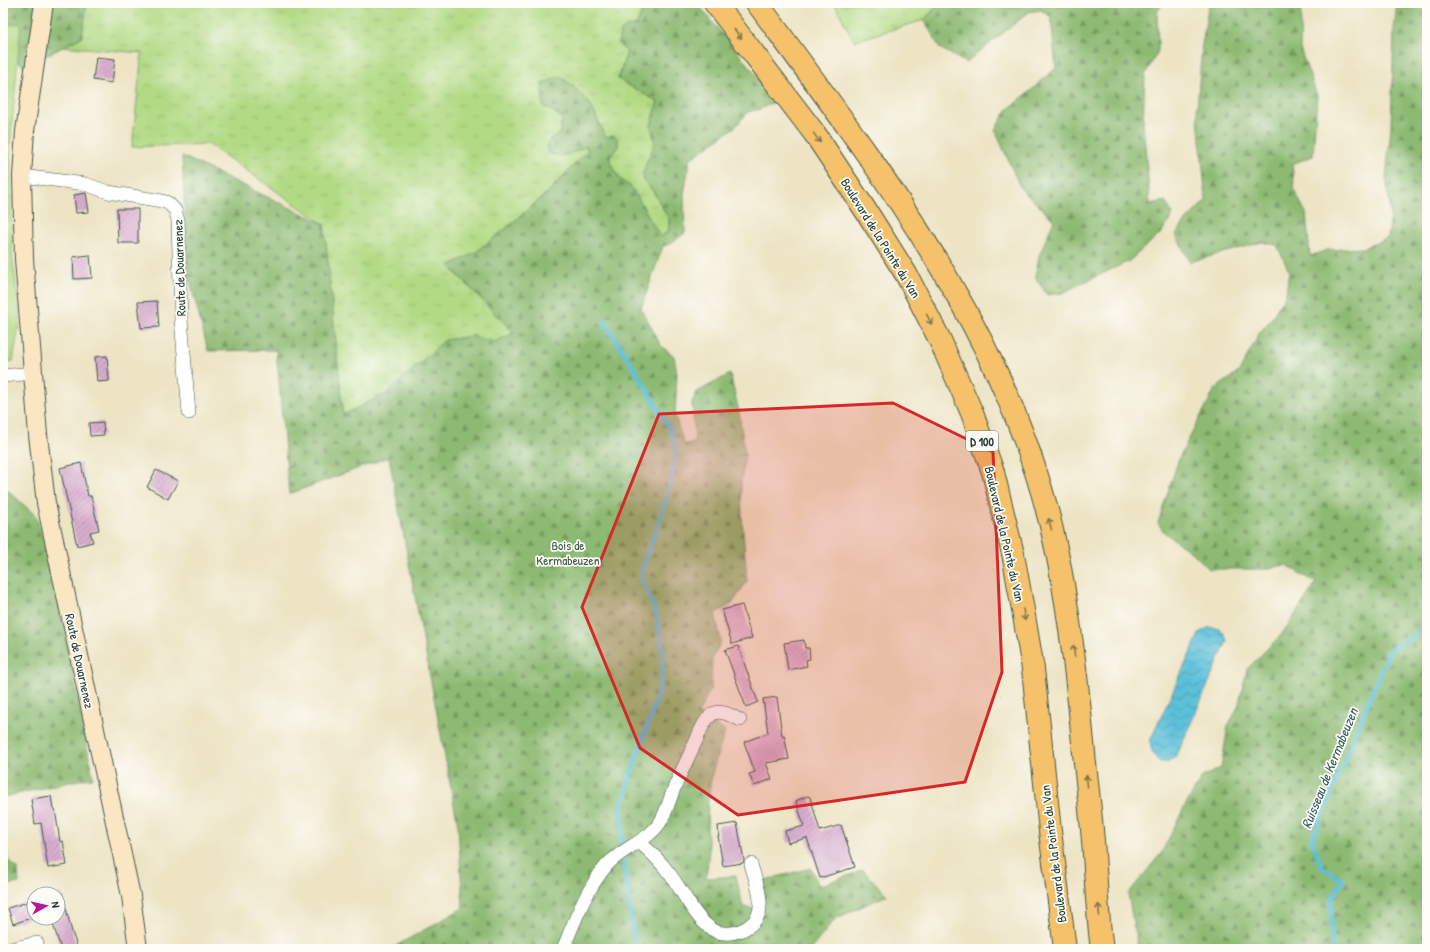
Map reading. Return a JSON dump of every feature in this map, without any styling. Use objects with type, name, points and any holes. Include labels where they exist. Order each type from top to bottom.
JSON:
[{"type":"highway","name":"Boulevard de la Pointe du Van","points":[[715,3],[815,134],[906,274],[940,340],[972,413],[993,472],[1022,603],[1032,669],[1065,949]]},
{"type":"highway","points":[[757,3],[886,180],[929,247],[966,310],[996,371],[1024,436],[1043,496],[1056,545],[1066,595],[1074,651],[1102,949]]},
{"type":"main road","name":"Route de Douarnenez","points":[[44,3],[25,131],[22,176],[24,259],[38,436],[46,503],[130,896],[138,949]]},
{"type":"street","name":"Route de Douarnenez","points":[[22,176],[85,184],[108,192],[150,198],[168,203],[175,210],[178,220],[181,319],[189,413]]},
{"type":"street","points":[[3,376],[33,372]]},
{"type":"street","points":[[563,949],[591,887],[607,865],[622,852],[652,832],[663,817],[681,771],[701,729],[711,715],[721,712],[740,720]]},
{"type":"street","points":[[639,842],[669,873],[692,908],[709,928],[723,933],[731,934],[743,930],[755,922],[759,914],[761,902],[751,864]]},
{"type":"street","points":[[10,949],[37,943],[38,949]]},
{"type":"highlighted area","points":[[893,403],[993,452],[1002,672],[965,782],[738,815],[640,748],[582,607],[659,414]]},
{"type":"green space","points":[[3,3],[87,3],[82,37],[24,67],[3,46]]},
{"type":"green space","points":[[61,3],[646,3],[636,26],[626,27],[627,52],[618,78],[658,102],[651,126],[655,143],[644,181],[653,191],[669,219],[669,231],[660,238],[633,189],[619,178],[609,158],[618,146],[612,135],[606,138],[590,104],[574,87],[562,117],[560,134],[563,155],[587,145],[588,151],[547,193],[509,226],[476,252],[449,266],[514,333],[495,342],[472,336],[445,340],[386,394],[343,415],[324,224],[208,144],[132,147],[142,53],[50,45]]},
{"type":"green space","name":"Bois de Kermabeuzen","points":[[646,3],[697,3],[776,101],[760,109],[748,112],[735,127],[690,159],[684,194],[685,233],[670,244],[663,246],[641,308],[661,346],[674,356],[677,373],[675,416],[684,444],[695,443],[692,402],[697,392],[730,374],[739,412],[745,454],[741,484],[747,581],[732,604],[715,613],[721,641],[712,659],[711,688],[698,714],[725,731],[712,773],[708,801],[707,829],[709,850],[706,878],[736,876],[743,907],[763,910],[765,880],[811,868],[819,886],[863,870],[887,895],[835,919],[811,949],[395,949],[394,947],[463,908],[458,826],[389,457],[289,494],[276,350],[208,351],[188,273],[182,156],[324,224],[343,415],[386,394],[445,340],[472,336],[495,342],[514,333],[449,266],[476,252],[509,226],[547,193],[587,151],[587,146],[558,156],[549,153],[547,146],[551,138],[560,134],[562,117],[543,106],[542,84],[560,76],[574,87],[590,104],[606,137],[614,135],[618,139],[618,146],[609,158],[619,178],[633,189],[660,237],[669,231],[669,219],[653,191],[644,181],[643,173],[655,143],[651,126],[658,102],[618,79],[627,52],[618,44],[620,32],[626,27],[636,26]]},
{"type":"green space","points":[[834,3],[940,3],[924,20],[854,41]]},
{"type":"green space","points":[[940,3],[1164,3],[1157,12],[1158,51],[1145,75],[1143,123],[1150,204],[1165,201],[1173,215],[1161,233],[1129,261],[1062,293],[1047,295],[1035,277],[1039,256],[1054,220],[1021,189],[995,130],[1007,110],[1056,68],[1051,17],[1041,10],[1029,12],[966,63],[940,48],[924,20]]},
{"type":"green space","points":[[1209,3],[1298,3],[1301,12],[1300,49],[1317,95],[1313,156],[1292,164],[1295,192],[1306,213],[1310,256],[1327,250],[1363,248],[1388,238],[1391,216],[1386,177],[1391,127],[1394,29],[1397,3],[1427,3],[1427,949],[1138,949],[1128,894],[1162,852],[1185,806],[1202,777],[1221,768],[1228,726],[1238,707],[1247,669],[1282,634],[1316,583],[1286,565],[1263,569],[1209,569],[1195,555],[1164,532],[1158,523],[1179,458],[1215,389],[1239,372],[1259,334],[1271,319],[1286,294],[1289,271],[1277,245],[1262,242],[1190,262],[1176,235],[1188,218],[1206,200],[1197,108],[1202,45]]},
{"type":"green space","points":[[21,23],[10,146],[12,253],[20,319],[13,361],[3,362],[3,26]]},
{"type":"green space","points":[[3,486],[36,516],[53,571],[93,778],[3,797]]},
{"type":"green space","points":[[3,826],[8,860],[18,869],[19,883],[3,886]]},
{"type":"water","points":[[1208,628],[1219,628],[1224,633],[1227,641],[1177,755],[1169,762],[1160,762],[1153,753],[1150,741],[1200,632]]},
{"type":"building","points":[[96,57],[115,59],[112,83],[93,80]]},
{"type":"building","points":[[86,193],[89,212],[76,213],[74,195]]},
{"type":"building","points":[[117,209],[138,209],[138,243],[118,243]]},
{"type":"building","points":[[90,255],[92,278],[74,279],[73,257]]},
{"type":"building","points":[[157,301],[159,327],[141,328],[138,302]]},
{"type":"building","points":[[107,356],[109,381],[97,382],[95,357]]},
{"type":"building","points":[[103,422],[104,435],[90,436],[89,423]]},
{"type":"building","points":[[81,463],[88,496],[91,496],[99,530],[90,532],[93,542],[77,546],[60,468]]},
{"type":"building","points":[[156,470],[178,481],[168,499],[147,487]]},
{"type":"building","points":[[742,605],[752,638],[732,644],[722,610]]},
{"type":"building","points":[[804,640],[805,648],[809,648],[810,659],[806,660],[807,666],[788,670],[784,643]]},
{"type":"building","points":[[738,646],[758,702],[746,707],[725,650]]},
{"type":"building","points":[[777,697],[782,736],[784,735],[789,759],[766,763],[772,779],[754,786],[749,774],[755,772],[744,742],[768,733],[763,699]]},
{"type":"building","points":[[51,796],[53,809],[55,809],[60,842],[63,841],[67,865],[48,868],[41,823],[35,824],[31,799]]},
{"type":"building","points":[[807,796],[810,797],[820,831],[841,825],[855,867],[820,878],[807,838],[788,843],[785,831],[804,826],[796,801]]},
{"type":"building","points":[[737,823],[744,860],[743,863],[723,866],[718,836],[718,826]]},
{"type":"building","points":[[26,902],[26,920],[13,924],[8,908]]},
{"type":"building","points":[[66,909],[78,949],[61,949],[54,926],[66,926]]},
{"type":"waterway","points":[[604,321],[641,379],[670,429],[675,446],[675,463],[669,488],[662,514],[643,566],[642,579],[656,614],[663,650],[662,674],[655,704],[632,770],[622,805],[622,848],[635,949]]},
{"type":"waterway","name":"Ruisseau de Kermabeuzen","points":[[1332,949],[1331,900],[1343,880],[1321,866],[1312,840],[1389,651],[1427,627]]}]
